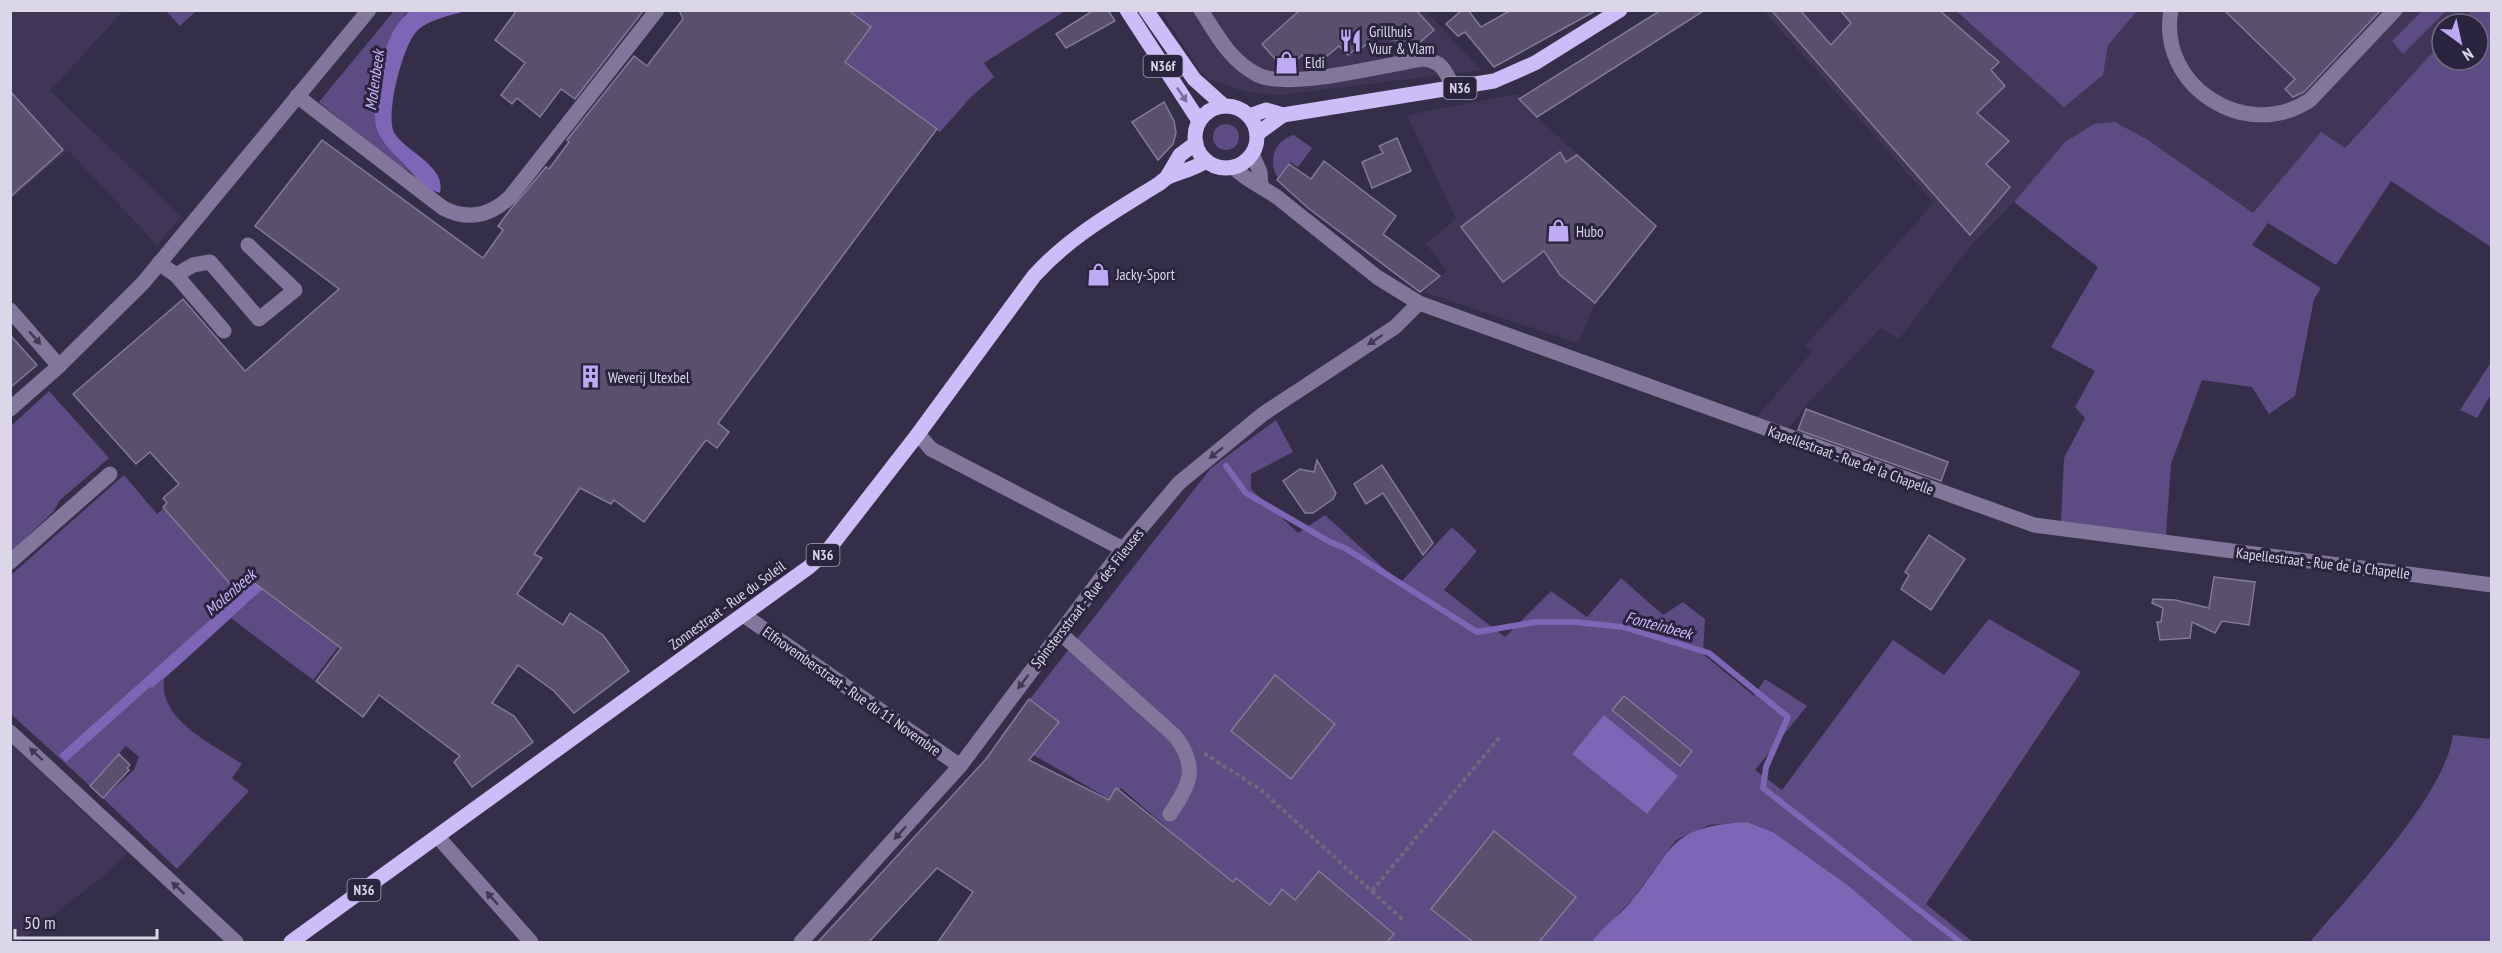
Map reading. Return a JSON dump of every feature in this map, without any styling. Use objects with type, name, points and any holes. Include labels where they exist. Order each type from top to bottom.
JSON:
[{"type":"main road","name":"N36f","points":[[1127,10],[1200,121]]},
{"type":"main road","name":"N36","points":[[1224,106],[1237,108],[1249,116],[1266,110],[1282,115],[1494,81],[1514,74],[1620,10]]},
{"type":"main road","name":"N36f","points":[[1148,11],[1194,79],[1224,106]]},
{"type":"main road","points":[[1224,106],[1206,113],[1196,132],[1196,143],[1206,161],[1224,168],[1233,167],[1252,154],[1257,134],[1249,116]]},
{"type":"main road","name":"N36","points":[[1257,134],[1282,115]]},
{"type":"main road","name":"Zonnestraat - Rue du Soleil","points":[[1167,177],[1180,155],[1196,143]]},
{"type":"main road","name":"Zonnestraat - Rue du Soleil","points":[[291,942],[745,616],[828,550],[918,434],[991,333],[1052,257],[1101,219],[1167,177],[1190,171],[1206,161]]},
{"type":"street","points":[[10,409],[59,366],[143,283],[369,10]]},
{"type":"street","points":[[297,96],[443,208],[455,214],[479,215],[490,212],[510,197],[657,10]]},
{"type":"street","points":[[2171,10],[2168,27],[2172,48],[2180,66],[2197,87],[2223,107],[2242,114],[2262,116],[2294,110],[2310,100],[2395,10]]},
{"type":"street","points":[[1206,12],[1220,42],[1241,63],[1259,75],[1277,81],[1422,59],[1440,63],[1454,89]]},
{"type":"street","points":[[1252,154],[1260,171],[1261,186]]},
{"type":"street","name":"Kapellestraat - Rue de la Chapelle","points":[[1233,167],[1246,180],[1261,186],[1377,277],[1419,303],[2034,525],[2492,585]]},
{"type":"street","points":[[176,275],[193,264],[210,262],[260,319],[295,290],[248,245]]},
{"type":"street","points":[[159,263],[176,275],[224,331]]},
{"type":"street","name":"Spinstersstraat - Rue des Fileuses","points":[[801,942],[960,766],[1123,549],[1179,483],[1263,414],[1395,327],[1419,303]]},
{"type":"street","points":[[10,310],[59,366]]},
{"type":"street","points":[[918,434],[931,449],[1123,549]]},
{"type":"street","points":[[10,562],[110,474]]},
{"type":"street","name":"Elfnovemberstraat - Rue du 11 Novembre","points":[[745,616],[960,766]]},
{"type":"street","points":[[1060,633],[1175,736],[1190,760],[1191,773],[1183,795],[1170,814]]},
{"type":"street","points":[[10,732],[236,942]]},
{"type":"street","points":[[438,837],[531,942]]},
{"type":"path","points":[[1175,736],[1261,790],[1403,920]]},
{"type":"path","points":[[1372,891],[1499,738]]},
{"type":"shaded area","points":[[2423,10],[2446,11],[2430,12],[2430,27],[2403,54],[2392,41]]},
{"type":"shaded area","points":[[11,11],[123,11],[50,91],[181,216],[157,245],[68,150],[11,199]]},
{"type":"shaded area","points":[[166,11],[196,11],[180,26]]},
{"type":"shaded area","points":[[394,11],[411,11],[404,15],[379,81],[375,100],[376,118],[382,136],[395,155],[415,175],[389,159],[319,102]]},
{"type":"shaded area","points":[[411,11],[465,11],[434,20],[418,30],[401,64],[393,97],[392,125],[395,134],[425,160],[438,175],[441,184],[440,193],[422,187],[383,141],[376,121],[376,87],[386,49],[401,19]]},
{"type":"shaded area","points":[[848,11],[1065,11],[984,63],[994,77],[971,97],[940,132],[846,62],[871,27]]},
{"type":"shaded area","points":[[1161,11],[1426,11],[1481,70],[1280,95],[1246,92],[1209,79],[1199,69]]},
{"type":"shaded area","points":[[1764,11],[1955,11],[2064,106],[2103,75],[2108,45],[2137,11],[2423,11],[2392,41],[2403,54],[2430,27],[2430,55],[2344,148],[2321,132],[2253,213],[2148,140],[2115,122],[2065,142],[2014,202],[1972,244],[1899,339],[1881,328],[1806,405],[1787,431],[1756,418],[1812,352],[1805,346],[1934,203]]},
{"type":"shaded area","points":[[1956,11],[2137,11],[2108,45],[2103,75],[2064,107]]},
{"type":"shaded area","points":[[2446,11],[2470,12],[2445,12]]},
{"type":"shaded area","points":[[2491,11],[2491,247],[2391,181],[2336,265],[2268,223],[2252,245],[2321,288],[2314,299],[2295,396],[2269,414],[2252,387],[2202,380],[2171,464],[2166,535],[2061,522],[2064,458],[2085,418],[2075,407],[2095,371],[2051,347],[2098,267],[2014,202],[2065,142],[2094,124],[2115,122],[2148,140],[2253,213],[2321,132],[2345,148],[2430,55],[2430,72],[2490,72],[2490,12],[2470,12]]},
{"type":"shaded area","points":[[1518,94],[1537,117],[1656,226],[1595,303],[1578,343],[1424,292],[1447,271],[1426,244],[1456,219],[1407,115]]},
{"type":"shaded area","points":[[1226,124],[1235,128],[1239,137],[1235,146],[1226,150],[1217,146],[1213,137],[1217,128]]},
{"type":"shaded area","points":[[1294,135],[1312,148],[1298,167],[1290,162],[1278,178],[1273,165],[1275,152],[1282,141]]},
{"type":"shaded area","points":[[2491,362],[2491,394],[2477,418],[2460,410]]},
{"type":"shaded area","points":[[49,391],[109,458],[60,500],[53,512],[11,552],[11,426]]},
{"type":"shaded area","points":[[1276,420],[1293,452],[1251,474],[1251,489],[1298,533],[1325,515],[1400,583],[1452,527],[1477,551],[1444,590],[1505,637],[1551,591],[1587,617],[1621,578],[1663,615],[1683,602],[1705,619],[1703,654],[1754,696],[1765,679],[1807,706],[1755,770],[1782,790],[1893,640],[1944,675],[1989,619],[2081,672],[1926,904],[1973,942],[1914,942],[1849,886],[1773,832],[1747,822],[1709,825],[1676,840],[1633,899],[1592,942],[1216,942],[1198,930],[1230,882],[1121,788],[1111,800],[1001,736],[1211,468]]},
{"type":"shaded area","points":[[409,442],[332,526],[178,666],[152,688],[150,687],[66,762],[59,755]]},
{"type":"shaded area","points":[[124,475],[157,514],[164,508],[248,603],[261,589],[339,646],[313,680],[231,618],[164,679],[165,694],[170,707],[179,719],[203,739],[242,764],[232,778],[249,791],[177,869],[103,798],[134,770],[139,757],[126,746],[90,786],[11,714],[11,575]]},
{"type":"shaded area","points":[[1604,715],[1678,776],[1647,814],[1572,754]]},
{"type":"shaded area","points":[[2453,735],[2491,739],[2491,942],[2310,942],[2394,843],[2415,814],[2433,786],[2446,759]]},
{"type":"shaded area","points":[[10,743],[127,853],[108,872],[19,942],[10,942]]},
{"type":"shaded area","points":[[1747,822],[1773,832],[1849,886],[1914,942],[1592,942],[1630,903],[1676,843],[1701,829]]},
{"type":"building","points":[[517,10],[644,10],[575,99],[561,89],[540,117],[517,98],[512,104],[501,95],[525,63],[495,40]]},
{"type":"building","name":"Weverij Utexbel","points":[[679,10],[848,10],[871,27],[845,62],[937,129],[718,423],[729,432],[717,448],[706,440],[644,522],[614,500],[611,504],[580,488],[534,554],[542,558],[517,594],[563,625],[570,613],[603,635],[629,671],[574,713],[554,691],[518,665],[492,703],[514,716],[533,742],[472,787],[454,762],[460,756],[379,695],[363,717],[316,681],[341,648],[253,582],[239,594],[163,507],[167,503],[163,498],[179,484],[150,452],[136,464],[73,394],[183,299],[245,371],[339,289],[255,226],[322,140],[483,258],[503,230],[498,226],[546,167],[549,169],[569,142],[567,140],[634,56],[647,66],[683,19]]},
{"type":"building","points":[[1094,10],[1108,10],[1115,21],[1066,48],[1056,34]]},
{"type":"building","points":[[1300,10],[1416,10],[1434,30],[1407,52],[1396,40],[1374,38],[1359,50],[1357,48],[1348,55],[1339,46],[1322,60],[1319,58],[1311,65],[1302,55],[1285,70],[1262,44]]},
{"type":"building","points":[[1462,10],[1468,10],[1481,27],[1511,10],[1597,10],[1494,67],[1465,32],[1458,36],[1446,24]]},
{"type":"building","points":[[1661,10],[1705,10],[1537,117],[1519,99]]},
{"type":"building","points":[[1771,10],[1800,10],[1831,45],[1851,23],[1840,10],[1939,10],[1999,62],[1991,70],[2005,86],[1977,113],[2009,141],[1986,164],[2010,187],[1970,235]]},
{"type":"building","points":[[2224,10],[2381,10],[2304,92],[2293,97],[2285,89],[2295,79]]},
{"type":"building","points":[[10,91],[63,150],[10,197]]},
{"type":"building","points":[[1164,102],[1174,121],[1176,133],[1173,144],[1158,160],[1132,122]]},
{"type":"building","points":[[1397,138],[1411,171],[1372,188],[1362,162],[1383,153],[1379,146]]},
{"type":"building","name":"Hubo","points":[[1560,152],[1566,162],[1577,155],[1656,226],[1595,303],[1560,275],[1544,251],[1503,282],[1461,227]]},
{"type":"building","points":[[1324,161],[1396,216],[1383,234],[1440,276],[1420,292],[1308,208],[1277,180],[1289,164],[1311,179]]},
{"type":"building","points":[[10,335],[37,365],[10,388]]},
{"type":"building","points":[[1806,409],[1948,462],[1941,481],[1798,430]]},
{"type":"building","points":[[1317,460],[1336,493],[1333,499],[1313,513],[1305,513],[1283,481],[1300,469],[1314,472]]},
{"type":"building","points":[[1382,465],[1433,543],[1423,555],[1383,493],[1366,504],[1354,484]]},
{"type":"building","points":[[1929,535],[1965,559],[1931,610],[1901,589],[1909,575],[1905,572]]},
{"type":"building","points":[[2214,577],[2255,582],[2249,625],[2222,621],[2215,633],[2192,622],[2190,638],[2160,640],[2157,622],[2161,622],[2163,608],[2152,603],[2153,599],[2175,600],[2209,608]]},
{"type":"building","points":[[1275,675],[1335,724],[1291,779],[1231,731]]},
{"type":"building","points":[[1624,696],[1692,751],[1680,766],[1612,710]]},
{"type":"building","points":[[1029,699],[1059,722],[1029,760],[1109,800],[1116,788],[1233,882],[1236,878],[1270,905],[1282,889],[1295,900],[1319,871],[1394,934],[1387,942],[938,942],[973,892],[937,868],[869,942],[818,942],[986,759]]},
{"type":"building","points":[[119,754],[130,765],[127,768],[129,770],[103,798],[90,786]]},
{"type":"building","points":[[1494,831],[1576,897],[1539,942],[1473,942],[1431,909]]},
{"type":"waterway","name":"Fonteinbeek","points":[[1226,466],[1246,493],[1330,542],[1345,548],[1477,632],[1536,622],[1575,622],[1623,627],[1709,653],[1788,717],[1766,767],[1763,788],[1960,942]]},
{"type":"place","name":"Grillhuis Vuur & Vlam","points":[[1351,40]]},
{"type":"place","name":"Eldi","points":[[1287,62]]},
{"type":"place","name":"Hubo","points":[[1558,231]]},
{"type":"place","name":"Jacky-Sport","points":[[1098,274]]},
{"type":"place","name":"Weverij Utexbel","points":[[590,377]]},
{"type":"water label","name":"Molenbeek","points":[[374,80]]},
{"type":"water label","name":"Molenbeek","points":[[230,592]]}]
